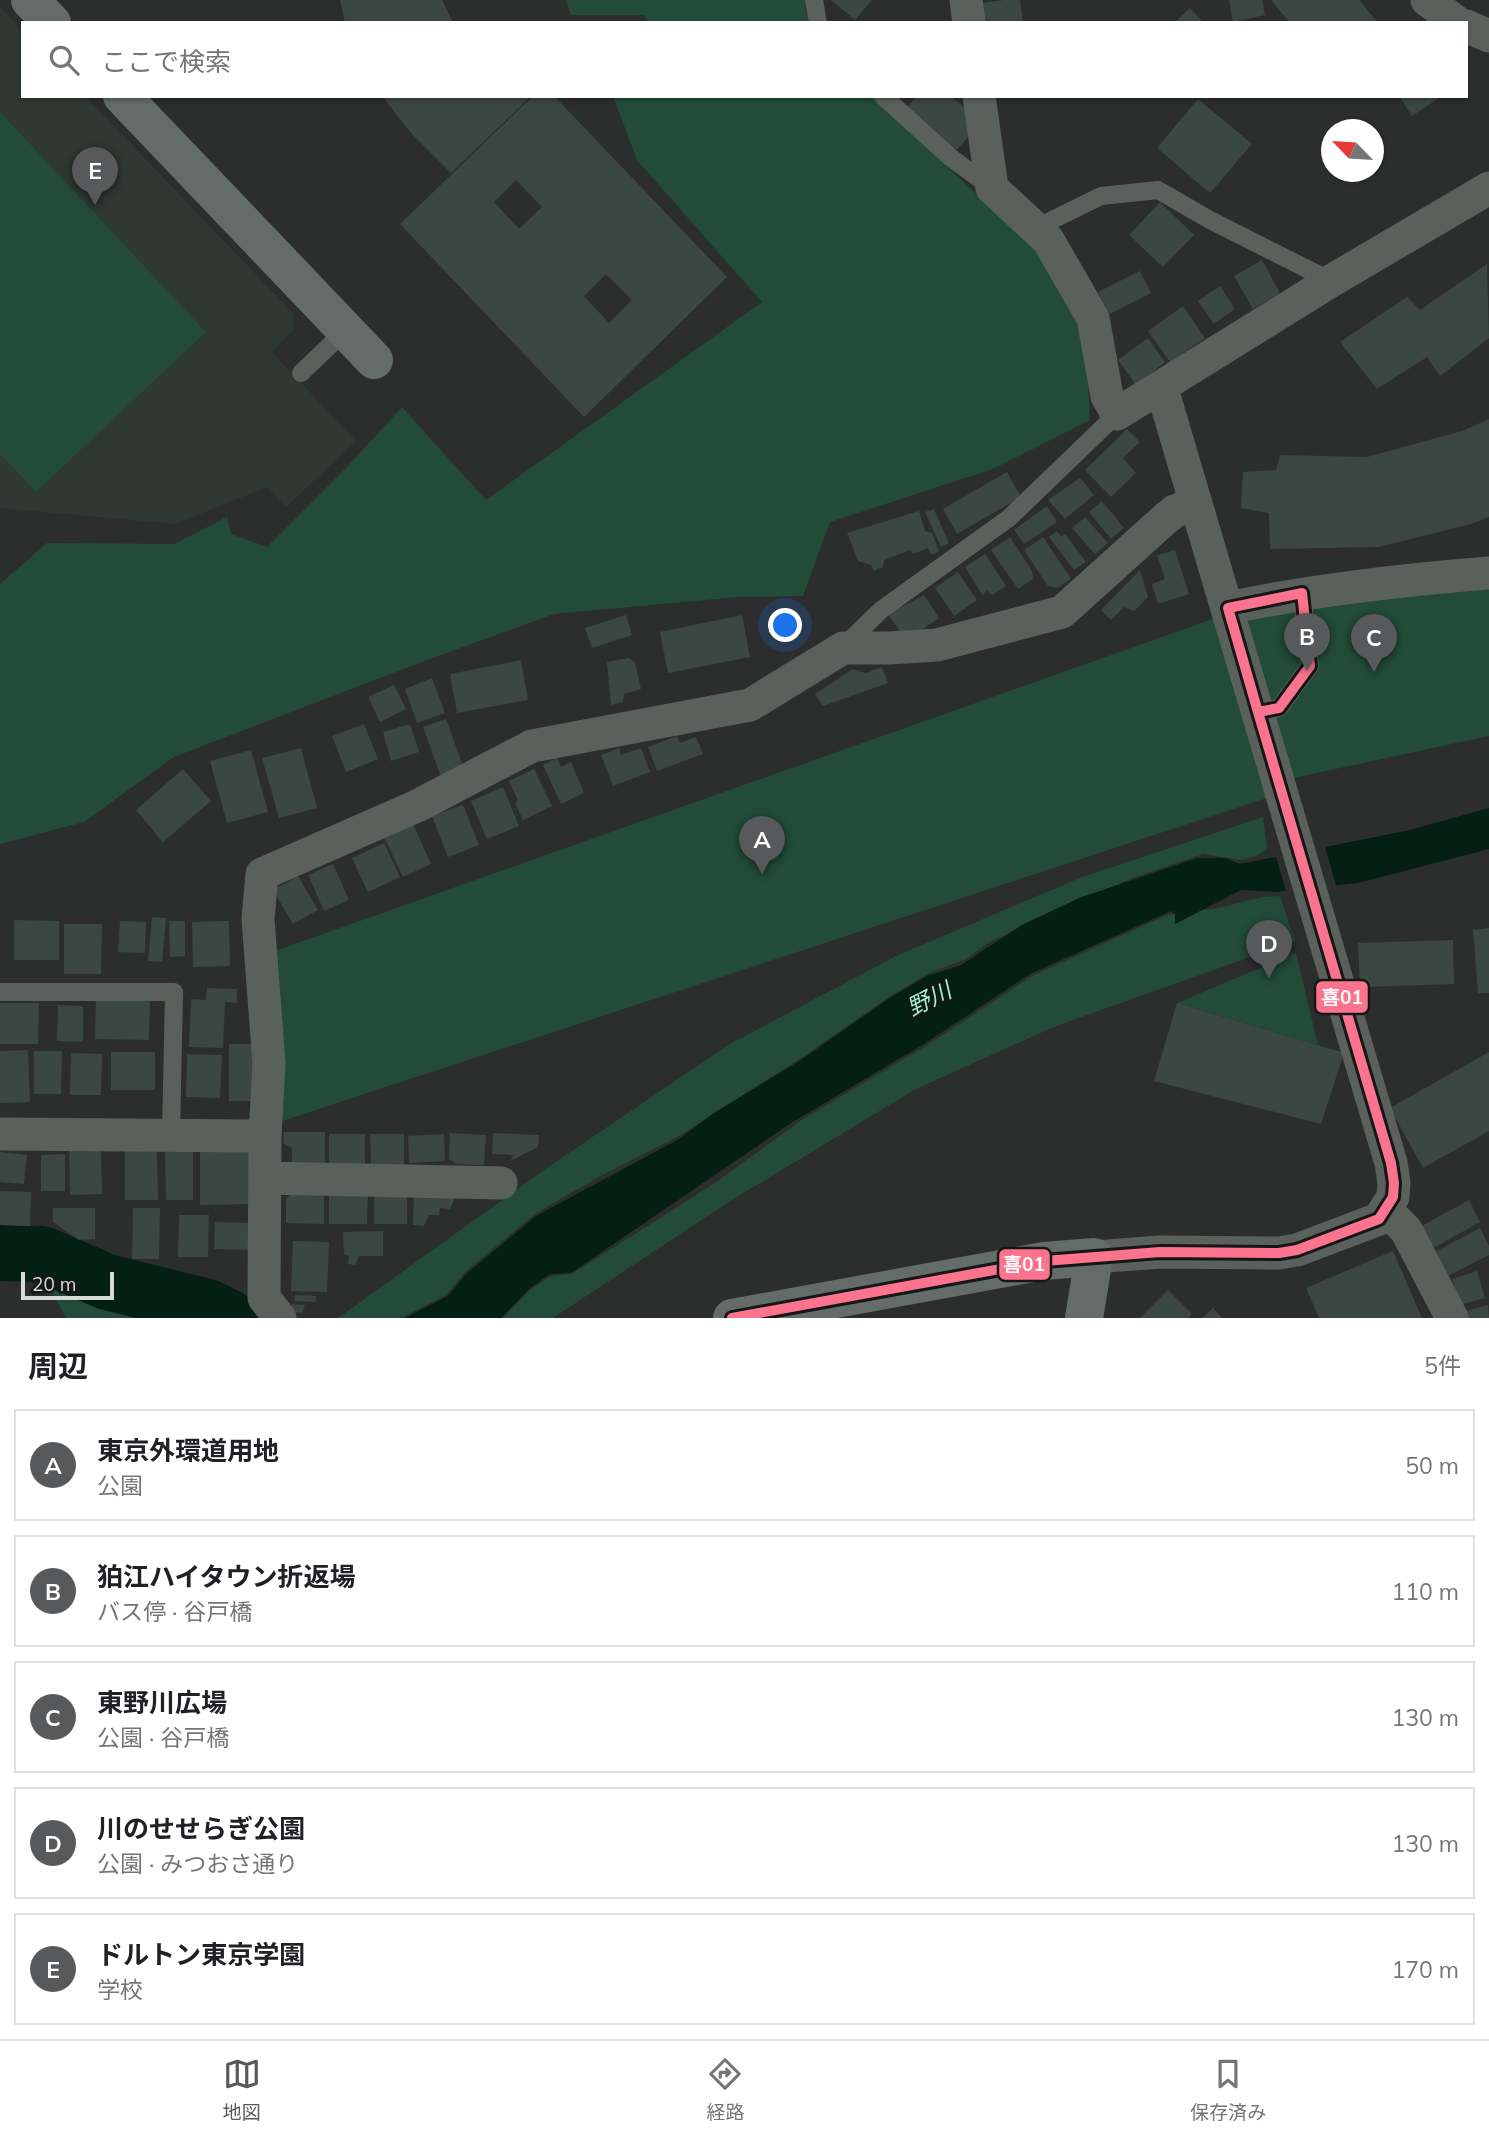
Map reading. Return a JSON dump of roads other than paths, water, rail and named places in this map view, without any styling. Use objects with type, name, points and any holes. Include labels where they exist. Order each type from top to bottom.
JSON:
[{"type":"street","points":[[30,0],[50,21]]},
{"type":"street","points":[[966,0],[969,21]]},
{"type":"street","points":[[1427,0],[1455,21]]},
{"type":"street","points":[[1468,27],[1489,36]]},
{"type":"street","points":[[124,98],[374,360]]},
{"type":"street","points":[[979,98],[992,188],[1048,240],[1093,318],[1107,396],[1117,414],[1331,281],[1489,188]]},
{"type":"street","points":[[732,1318],[1044,1261],[1160,1252],[1279,1253],[1297,1250],[1379,1219],[1393,1197],[1391,1163],[1161,388]]},
{"type":"street","points":[[280,1318],[264,1298],[265,1136],[269,1063],[258,919],[262,874],[417,806],[532,746],[750,705],[843,648],[937,645],[1062,612],[1165,519],[1175,511],[1196,503]]},
{"type":"street","points":[[1227,608],[1302,593],[1413,579],[1489,573]]},
{"type":"street","points":[[0,1134],[265,1136]]},
{"type":"street","points":[[265,1178],[501,1183]]},
{"type":"street","points":[[1386,1210],[1406,1230],[1452,1318]]},
{"type":"street","points":[[1088,1316],[1094,1257]]},
{"type":"lane","points":[[814,0],[818,21]]},
{"type":"lane","points":[[885,98],[950,157],[992,188]]},
{"type":"lane","points":[[1036,228],[1101,196],[1157,190],[1331,281]]},
{"type":"lane","points":[[301,373],[346,330]]},
{"type":"lane","points":[[843,648],[881,610],[1009,518],[1117,414]]},
{"type":"lane","points":[[1258,712],[1279,708],[1310,666],[1302,593]]},
{"type":"lane","points":[[0,992],[174,992],[171,1135]]},
{"type":"water","name":"野川","points":[[1489,808],[1489,849],[1358,883],[1275,892],[1241,890],[1175,924],[1175,914],[1171,911],[1030,974],[924,1044],[791,1123],[571,1273],[550,1274],[529,1289],[501,1318],[405,1318],[448,1296],[466,1274],[536,1216],[679,1139],[714,1113],[801,1060],[888,999],[927,976],[961,965],[1022,925],[1079,898],[1197,858],[1225,858],[1240,864],[1410,830]]},
{"type":"waterway","points":[[0,1253],[42,1254],[107,1282],[208,1307],[230,1318]]},
{"type":"place","name":"ドルトン東京学園","points":[[95,205]]},
{"type":"place","name":"狛江ハイタウン折返場","points":[[1307,671]]},
{"type":"place","name":"東野川広場","points":[[1374,672]]},
{"type":"place","name":"東京外環道用地","points":[[762,874]]},
{"type":"place","name":"川のせせらぎ公園","points":[[1269,978]]}]
